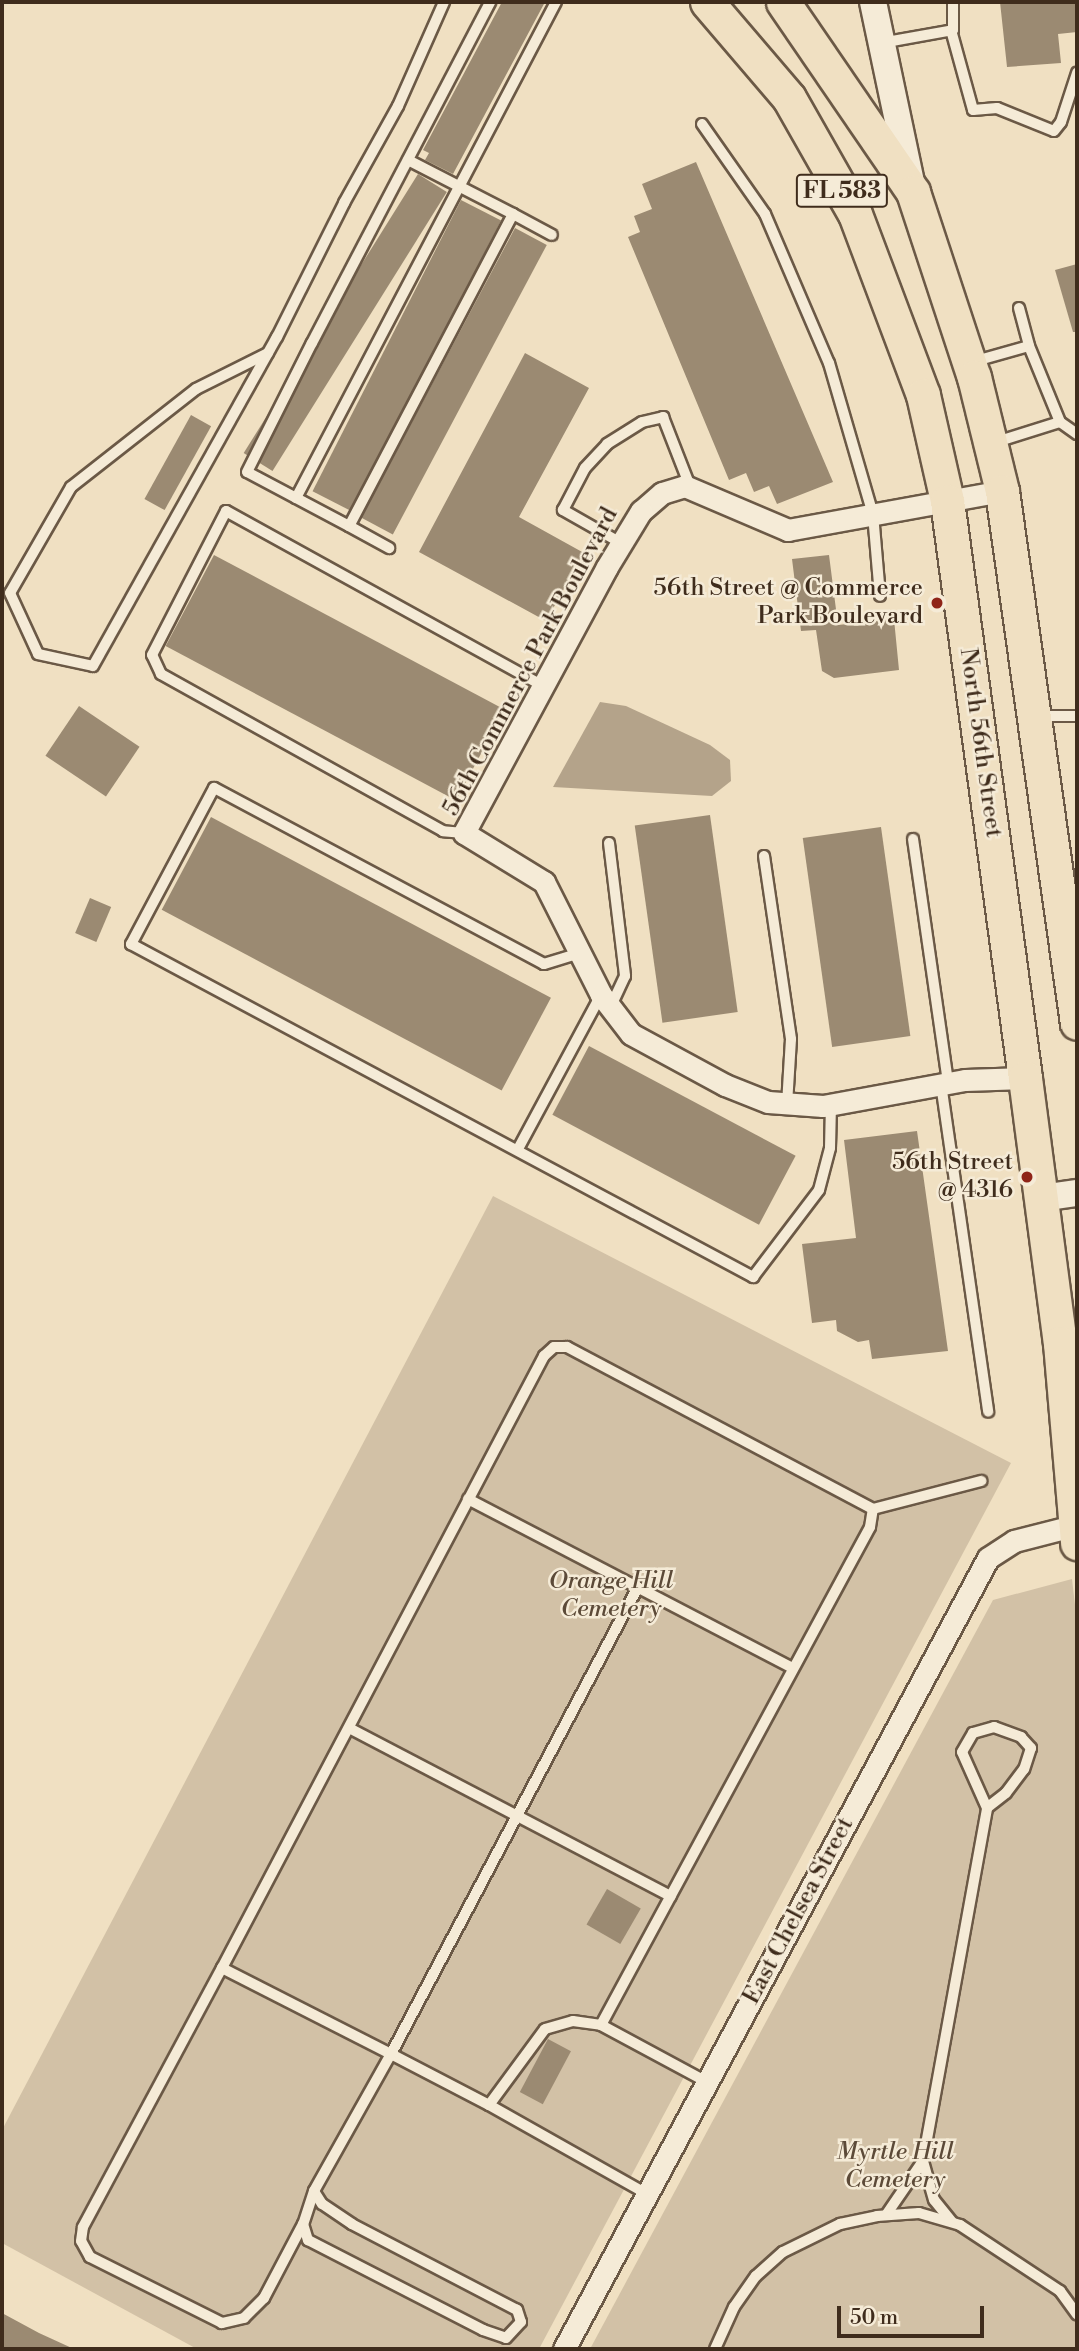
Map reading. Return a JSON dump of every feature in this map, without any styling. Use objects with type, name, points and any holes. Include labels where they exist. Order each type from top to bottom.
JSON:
[{"type":"main road","name":"North 56th Street","points":[[707,2],[789,98],[855,214],[923,395],[947,501],[1025,1078],[1060,1343],[1076,1531]]},
{"type":"main road","name":"FL 583","points":[[783,2],[913,192],[969,363],[1002,491],[1077,1023]]},
{"type":"street","points":[[873,2],[913,192]]},
{"type":"street","points":[[691,489],[788,530],[1002,491]]},
{"type":"street","name":"56th Commerce Park Boulevard","points":[[691,489],[662,493],[641,511],[621,543],[464,833],[544,882],[606,1002],[631,1034],[725,1085],[768,1102],[831,1104],[944,1083],[1025,1078]]},
{"type":"street","points":[[1041,1198],[1077,1193]]},
{"type":"street","name":"East Chelsea Street","points":[[564,2349],[988,1558],[1014,1541],[1076,1531]]},
{"type":"lane","points":[[268,353],[196,389],[71,487],[10,593],[38,654],[93,666],[268,353],[398,106],[444,2]]},
{"type":"lane","points":[[389,548],[247,471],[490,2]]},
{"type":"lane","points":[[296,498],[556,2]]},
{"type":"lane","points":[[953,2],[951,30],[973,110],[997,108],[1054,131],[1061,122],[1077,73]]},
{"type":"lane","points":[[881,43],[951,30]]},
{"type":"lane","points":[[702,124],[765,214],[829,363],[873,514],[880,596]]},
{"type":"lane","points":[[408,160],[552,235]]},
{"type":"lane","points":[[349,526],[513,214]]},
{"type":"lane","points":[[1018,308],[1029,346],[1060,422],[1077,434]]},
{"type":"lane","points":[[969,363],[1029,346]]},
{"type":"lane","points":[[621,543],[563,510],[585,468],[607,444],[642,422],[663,416],[691,489]]},
{"type":"lane","points":[[990,443],[1060,422]]},
{"type":"lane","points":[[464,833],[443,831],[160,674],[152,655],[226,511],[543,686]]},
{"type":"lane","points":[[1034,716],[1077,716]]},
{"type":"lane","points":[[580,953],[544,964],[214,788],[131,944],[752,1277],[819,1190],[830,1149],[831,1104]]},
{"type":"lane","points":[[913,839],[988,1412]]},
{"type":"lane","points":[[517,1149],[606,1002],[625,976],[609,843]]},
{"type":"lane","points":[[764,856],[792,1039],[788,1104]]},
{"type":"lane","points":[[638,1587],[391,2054],[314,2191],[303,2224],[264,2298],[244,2318],[222,2323],[90,2257],[80,2241],[83,2227],[544,1356],[554,1347],[567,1347],[873,1509],[981,1480]]},
{"type":"lane","points":[[468,1499],[792,1668]]},
{"type":"lane","points":[[601,2025],[870,1527],[873,1509]]},
{"type":"lane","points":[[349,1727],[671,1896]]},
{"type":"lane","points":[[886,2215],[923,2161],[987,1808],[962,1752],[973,1733],[994,1727],[1021,1737],[1031,1748],[1024,1769],[1006,1793],[987,1808]]},
{"type":"lane","points":[[222,1968],[489,2105],[647,2194]]},
{"type":"lane","points":[[489,2105],[545,2029],[573,2021],[601,2025],[707,2082]]},
{"type":"lane","points":[[923,2161],[934,2200],[952,2222]]},
{"type":"lane","points":[[303,2224],[309,2240],[483,2330],[506,2338],[521,2322],[517,2309],[501,2297],[352,2224],[322,2204],[314,2191]]},
{"type":"lane","points":[[715,2349],[734,2306],[756,2276],[783,2252],[840,2224],[886,2215],[919,2213],[952,2222],[1060,2291],[1077,2314]]},
{"type":"green space","name":"Orange Hill Cemetery","points":[[493,1196],[1011,1463],[539,2349],[197,2349],[2,2243],[2,2130]]},
{"type":"green space","name":"Myrtle Hill Cemetery","points":[[1072,1579],[1077,1622],[1077,2349],[590,2349],[993,1600]]},
{"type":"shaded area","points":[[600,702],[626,706],[710,745],[730,760],[731,781],[712,796],[553,787]]},
{"type":"building","points":[[502,2],[545,2],[453,174],[425,160],[429,153],[423,150]]},
{"type":"building","points":[[1000,2],[1077,2],[1077,32],[1058,34],[1061,63],[1007,67]]},
{"type":"building","points":[[696,162],[833,482],[777,504],[769,486],[754,492],[746,473],[729,480],[628,237],[640,232],[634,216],[652,209],[642,184]]},
{"type":"building","points":[[418,174],[447,192],[272,471],[244,453]]},
{"type":"building","points":[[461,200],[501,220],[353,512],[313,491]]},
{"type":"building","points":[[515,228],[547,245],[393,535],[361,518]]},
{"type":"building","points":[[1077,264],[1077,332],[1073,332],[1055,270]]},
{"type":"building","points":[[525,353],[589,388],[519,517],[584,553],[546,621],[419,552]]},
{"type":"building","points":[[191,415],[211,426],[165,510],[144,499]]},
{"type":"building","points":[[214,555],[504,709],[456,800],[166,646]]},
{"type":"building","points":[[829,555],[838,625],[894,619],[899,670],[834,678],[822,671],[816,630],[801,631],[792,559]]},
{"type":"building","points":[[79,706],[140,747],[106,797],[45,756]]},
{"type":"building","points":[[710,815],[738,1012],[662,1023],[635,826]]},
{"type":"building","points":[[211,817],[551,998],[502,1090],[162,910]]},
{"type":"building","points":[[881,827],[910,1036],[832,1047],[803,838]]},
{"type":"building","points":[[90,898],[111,907],[96,942],[75,933]]},
{"type":"building","points":[[589,1046],[796,1156],[759,1225],[552,1115]]},
{"type":"building","points":[[917,1131],[948,1351],[872,1359],[869,1340],[858,1342],[837,1331],[836,1320],[812,1323],[802,1244],[856,1238],[844,1140]]},
{"type":"building","points":[[607,1889],[641,1908],[620,1944],[586,1925]]},
{"type":"building","points":[[548,2039],[571,2051],[543,2104],[520,2092]]},
{"type":"building","points":[[2,2313],[74,2349],[9,2349],[2,2346]]},
{"type":"place","name":"56th Street @ Commerce Park Boulevard","points":[[937,603]]},
{"type":"place","name":"56th Street @ 4316","points":[[1027,1177]]}]
